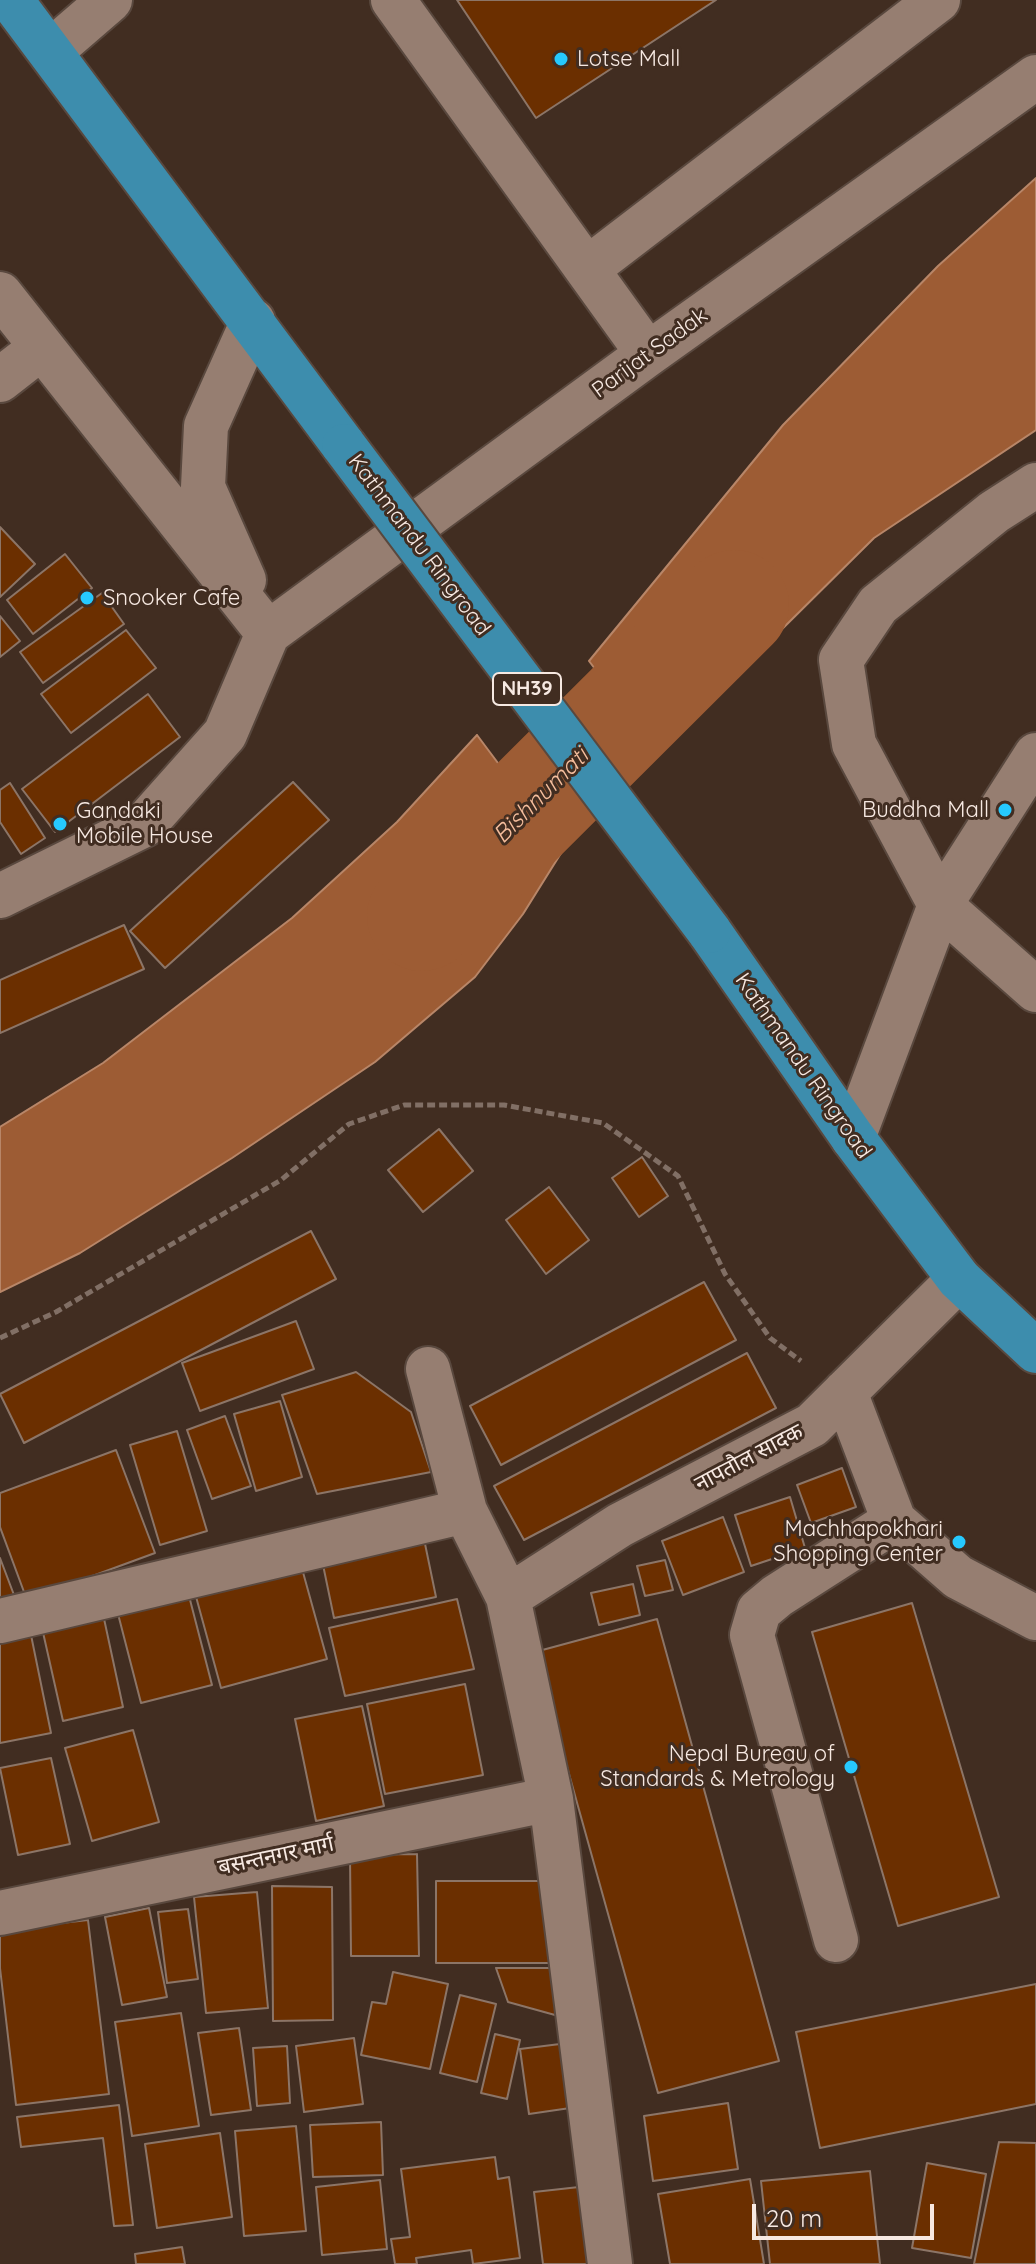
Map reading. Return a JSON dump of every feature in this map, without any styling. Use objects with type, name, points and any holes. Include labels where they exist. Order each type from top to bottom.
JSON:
[{"type":"highway","name":"Kathmandu Ringroad","points":[[11,0],[709,931],[853,1138],[959,1279],[1036,1351]]},
{"type":"street","points":[[51,51],[110,0]]},
{"type":"street","points":[[393,0],[648,354]]},
{"type":"street","points":[[587,269],[938,0]]},
{"type":"street","name":"Parijat Sadak","points":[[268,633],[648,354],[1036,77]]},
{"type":"street","points":[[0,294],[268,633]]},
{"type":"street","points":[[0,896],[144,825],[225,734],[268,633],[203,487],[206,426],[253,321]]},
{"type":"street","points":[[0,380],[41,348]]},
{"type":"street","points":[[1036,485],[994,512],[878,605],[841,660],[854,744],[940,905],[1036,990]]},
{"type":"street","points":[[853,1138],[940,905],[1036,755]]},
{"type":"street","name":"नापतौल सादक","points":[[508,1597],[620,1525],[812,1425],[959,1279]]},
{"type":"street","points":[[428,1369],[465,1511],[508,1597],[551,1799],[610,2264]]},
{"type":"street","points":[[845,1392],[894,1521],[958,1577],[1036,1618]]},
{"type":"street","points":[[0,1621],[465,1511]]},
{"type":"street","points":[[836,1940],[752,1635],[759,1611],[777,1596],[894,1521]]},
{"type":"street","name":"बसन्तनगर मार्ग","points":[[0,1913],[551,1799]]},
{"type":"path","points":[[0,1338],[56,1312],[281,1180],[349,1124],[404,1105],[504,1105],[603,1123],[678,1176],[725,1274],[770,1338],[845,1392]]},
{"type":"shaded area","points":[[1036,178],[1036,430],[874,538],[658,752],[589,661],[783,425],[938,266]]},
{"type":"shaded area","points":[[477,735],[563,850],[523,914],[475,977],[375,1062],[232,1158],[80,1253],[0,1292],[0,1127],[103,1063],[292,918],[397,822]]},
{"type":"building","name":"Lotse Mall","points":[[457,0],[716,0],[536,118]]},
{"type":"building","points":[[0,527],[35,564],[0,597]]},
{"type":"building","points":[[65,554],[92,588],[33,634],[7,600]]},
{"type":"building","points":[[102,593],[124,624],[43,683],[20,652]]},
{"type":"building","points":[[0,616],[20,641],[0,657]]},
{"type":"building","points":[[126,630],[156,668],[71,733],[41,694]]},
{"type":"building","points":[[148,694],[180,737],[55,832],[22,789]]},
{"type":"building","points":[[293,782],[329,820],[165,968],[130,931]]},
{"type":"building","points":[[10,783],[45,838],[21,854],[0,822],[0,790]]},
{"type":"building","points":[[124,925],[144,969],[0,1033],[0,980]]},
{"type":"building","points":[[439,1129],[473,1171],[423,1212],[388,1170]]},
{"type":"building","points":[[642,1157],[668,1196],[639,1217],[612,1178]]},
{"type":"building","points":[[549,1187],[589,1240],[546,1274],[506,1220]]},
{"type":"building","points":[[311,1231],[336,1279],[24,1443],[0,1394]]},
{"type":"building","points":[[704,1282],[736,1340],[501,1465],[470,1406]]},
{"type":"building","points":[[296,1321],[314,1369],[200,1411],[182,1363]]},
{"type":"building","points":[[747,1353],[776,1408],[524,1540],[494,1486]]},
{"type":"building","points":[[356,1372],[411,1412],[431,1472],[317,1494],[282,1395]]},
{"type":"building","points":[[280,1401],[302,1477],[256,1491],[234,1414]]},
{"type":"building","points":[[225,1416],[251,1486],[212,1499],[187,1430]]},
{"type":"building","points":[[177,1431],[207,1531],[160,1545],[130,1445]]},
{"type":"building","points":[[116,1450],[155,1553],[27,1600],[0,1527],[0,1493]]},
{"type":"building","points":[[842,1468],[856,1507],[811,1523],[797,1485]]},
{"type":"building","points":[[790,1497],[805,1548],[751,1566],[735,1515]]},
{"type":"building","points":[[723,1517],[744,1572],[683,1595],[662,1541]]},
{"type":"building","points":[[424,1539],[436,1597],[334,1618],[322,1560]]},
{"type":"building","points":[[0,1558],[14,1595],[0,1600]]},
{"type":"building","points":[[665,1560],[673,1590],[645,1596],[637,1566]]},
{"type":"building","points":[[301,1565],[327,1659],[221,1688],[195,1593]]},
{"type":"building","points":[[633,1584],[640,1615],[599,1625],[591,1593]]},
{"type":"building","points":[[188,1592],[212,1685],[141,1703],[117,1610]]},
{"type":"building","points":[[457,1599],[474,1669],[345,1696],[329,1628]]},
{"type":"building","points":[[912,1603],[999,1897],[898,1926],[812,1632]]},
{"type":"building","points":[[103,1614],[123,1707],[63,1721],[42,1628]]},
{"type":"building","points":[[657,1619],[779,2061],[658,2093],[535,1652]]},
{"type":"building","points":[[31,1635],[51,1733],[0,1743],[0,1641]]},
{"type":"building","points":[[465,1684],[483,1775],[385,1794],[367,1704]]},
{"type":"building","points":[[362,1706],[384,1806],[316,1821],[295,1719]]},
{"type":"building","points":[[133,1730],[159,1822],[92,1841],[65,1748]]},
{"type":"building","points":[[51,1758],[70,1844],[18,1855],[0,1768]]},
{"type":"building","points":[[417,1854],[419,1956],[351,1956],[350,1855]]},
{"type":"building","points":[[436,1881],[549,1881],[549,1963],[436,1963]]},
{"type":"building","points":[[272,1886],[332,1887],[333,2020],[273,2021]]},
{"type":"building","points":[[257,1892],[268,2008],[206,2013],[194,1897]]},
{"type":"building","points":[[149,1908],[167,1997],[122,2005],[105,1917]]},
{"type":"building","points":[[188,1909],[198,1979],[167,1983],[158,1912]]},
{"type":"building","points":[[88,1920],[109,2094],[16,2105],[0,1968],[0,1930]]},
{"type":"building","points":[[496,1968],[559,1968],[573,2020],[508,2002]]},
{"type":"building","points":[[393,1972],[448,1984],[430,2069],[361,2055],[372,2002],[386,2004]]},
{"type":"building","points":[[1036,1984],[1036,2104],[820,2148],[796,2032]]},
{"type":"building","points":[[460,1995],[496,2004],[477,2082],[440,2073]]},
{"type":"building","points":[[181,2013],[199,2126],[132,2136],[115,2022]]},
{"type":"building","points":[[239,2028],[251,2110],[211,2115],[198,2033]]},
{"type":"building","points":[[495,2034],[520,2040],[507,2099],[481,2093]]},
{"type":"building","points":[[354,2038],[363,2104],[304,2112],[296,2046]]},
{"type":"building","points":[[568,2043],[577,2107],[529,2114],[520,2049]]},
{"type":"building","points":[[287,2046],[290,2103],[257,2106],[253,2048]]},
{"type":"building","points":[[728,2103],[738,2169],[653,2181],[644,2116]]},
{"type":"building","points":[[119,2105],[133,2225],[114,2226],[103,2138],[21,2147],[17,2117]]},
{"type":"building","points":[[381,2122],[383,2175],[313,2177],[310,2125]]},
{"type":"building","points":[[296,2126],[306,2231],[244,2236],[235,2131]]},
{"type":"building","points":[[220,2133],[232,2217],[157,2228],[145,2144]]},
{"type":"building","points":[[999,2142],[1036,2143],[1036,2264],[974,2264]]},
{"type":"building","points":[[495,2157],[498,2179],[509,2177],[520,2258],[473,2264],[471,2250],[416,2258],[417,2264],[395,2264],[391,2239],[410,2237],[401,2169]]},
{"type":"building","points":[[927,2163],[986,2174],[971,2258],[912,2248]]},
{"type":"building","points":[[870,2171],[880,2264],[770,2264],[761,2181]]},
{"type":"building","points":[[750,2179],[764,2264],[670,2264],[658,2194]]},
{"type":"building","points":[[380,2180],[387,2249],[322,2255],[316,2187]]},
{"type":"building","points":[[606,2184],[617,2264],[543,2264],[534,2192]]},
{"type":"building","points":[[182,2247],[185,2264],[136,2264],[135,2254]]},
{"type":"waterway","name":"Bishnumati","points":[[422,916],[734,605]]},
{"type":"place","name":"Lotse Mall","points":[[561,59]]},
{"type":"place","name":"Snooker Cafe","points":[[87,598]]},
{"type":"place","name":"Buddha Mall","points":[[1005,810]]},
{"type":"place","name":"Gandaki Mobile House","points":[[60,824]]},
{"type":"place","name":"Machhapokhari Shopping Center","points":[[959,1542]]},
{"type":"place","name":"Nepal Bureau of Standards & Metrology","points":[[851,1767]]}]
